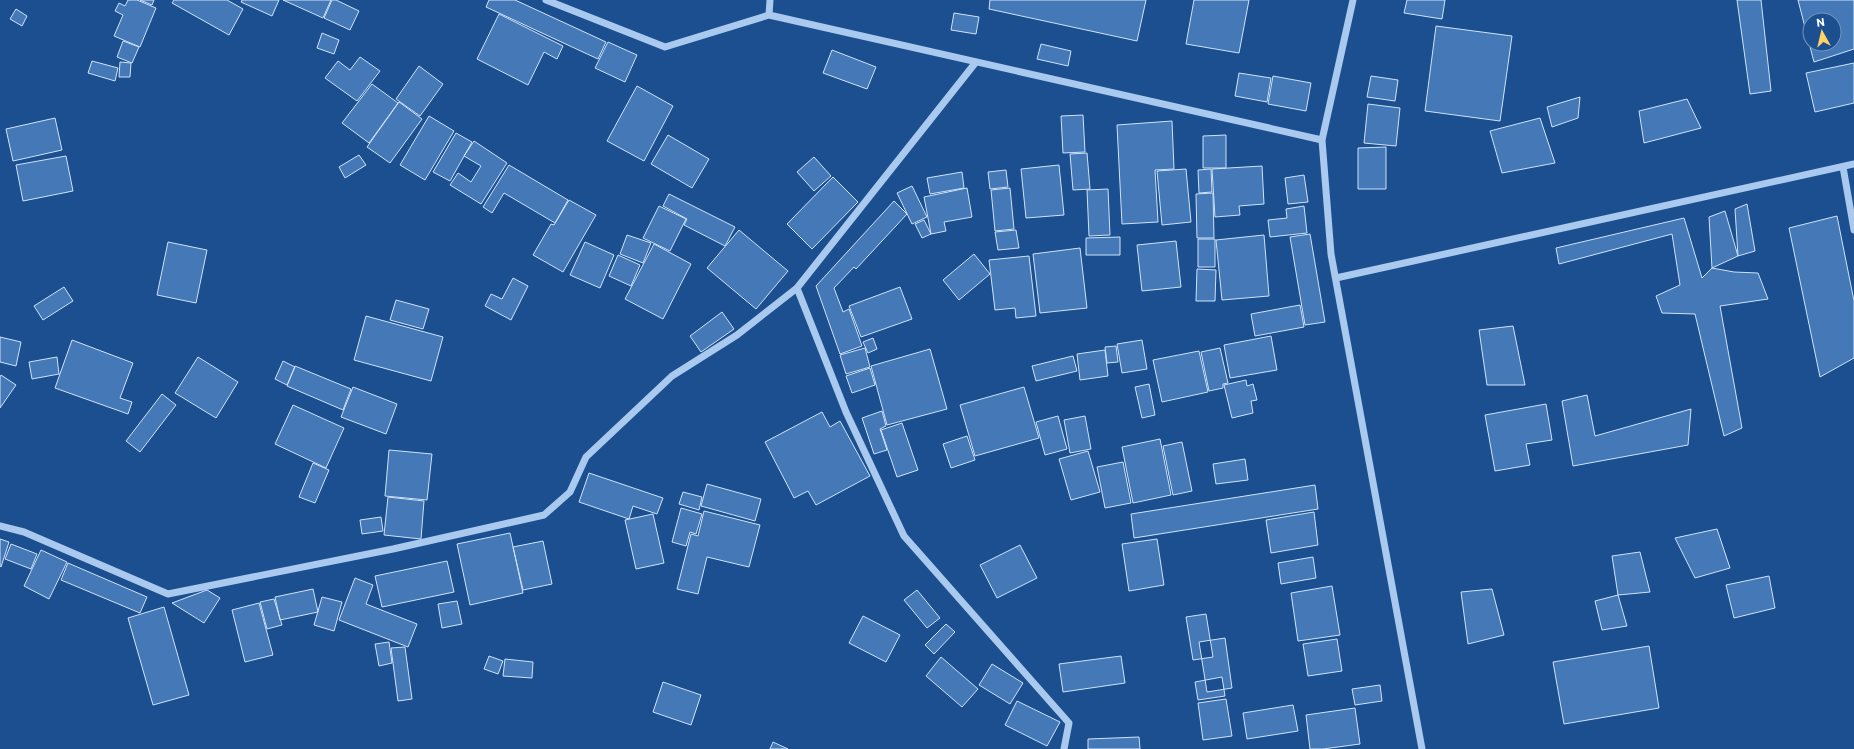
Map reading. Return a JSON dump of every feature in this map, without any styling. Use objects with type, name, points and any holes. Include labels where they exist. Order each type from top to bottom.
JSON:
[{"type":"street","points":[[546,0],[665,48],[769,15],[1322,140]]},
{"type":"street","points":[[769,15],[770,0]]},
{"type":"street","points":[[1354,0],[1322,140],[1331,254],[1422,749]]},
{"type":"street","points":[[0,526],[24,532],[168,594],[393,549],[544,514],[570,492],[586,457],[672,376],[738,335],[797,288],[976,62]]},
{"type":"street","points":[[1336,278],[1854,164]]},
{"type":"street","points":[[1843,166],[1854,230]]},
{"type":"street","points":[[797,288],[846,412],[904,536],[1069,723],[1064,749]]},
{"type":"building","points":[[128,0],[137,0],[156,8],[140,47],[114,36],[123,15],[115,11],[119,3],[125,6]]},
{"type":"building","points":[[140,0],[154,0],[152,5]]},
{"type":"building","points":[[174,0],[227,0],[243,9],[229,35],[172,3]]},
{"type":"building","points":[[242,0],[279,0],[272,16],[241,2]]},
{"type":"building","points":[[283,0],[331,0],[323,18]]},
{"type":"building","points":[[332,0],[336,0],[359,11],[350,30],[324,18]]},
{"type":"building","points":[[489,0],[515,0],[606,42],[598,59],[486,7]]},
{"type":"building","points":[[990,0],[1146,0],[1137,41],[989,9]]},
{"type":"building","points":[[1194,0],[1249,0],[1239,53],[1186,44]]},
{"type":"building","points":[[1407,0],[1445,0],[1442,19],[1404,13]]},
{"type":"building","points":[[1737,0],[1761,0],[1771,91],[1750,94]]},
{"type":"building","points":[[1798,0],[1854,0],[1854,49],[1814,62],[1811,52],[1842,52],[1842,12],[1802,12],[1802,16]]},
{"type":"building","points":[[16,9],[27,16],[22,26],[10,19]]},
{"type":"building","points":[[954,13],[979,17],[976,34],[951,30]]},
{"type":"building","points":[[499,14],[563,46],[557,59],[544,52],[528,85],[477,59]]},
{"type":"building","points":[[1436,26],[1512,36],[1500,121],[1425,111]]},
{"type":"building","points":[[322,33],[339,40],[334,54],[317,48]]},
{"type":"building","points":[[123,41],[139,47],[132,63],[117,57]]},
{"type":"building","points":[[608,42],[637,55],[625,82],[595,68]]},
{"type":"building","points":[[1041,44],[1071,51],[1068,66],[1037,59]]},
{"type":"building","points":[[832,50],[876,67],[867,89],[823,73]]},
{"type":"building","points":[[360,57],[380,71],[357,101],[325,78],[338,61],[350,70]]},
{"type":"building","points":[[92,61],[118,68],[115,81],[88,73]]},
{"type":"building","points":[[120,62],[131,63],[130,77],[119,77]]},
{"type":"building","points":[[1854,63],[1854,103],[1815,112],[1806,73]]},
{"type":"building","points":[[419,66],[443,84],[420,116],[396,99]]},
{"type":"building","points":[[1239,73],[1271,78],[1267,102],[1235,96]]},
{"type":"building","points":[[1273,76],[1311,83],[1306,111],[1268,104]]},
{"type":"building","points":[[1371,76],[1398,80],[1395,101],[1367,97]]},
{"type":"building","points":[[372,84],[398,103],[369,143],[342,123]]},
{"type":"building","points":[[637,86],[673,106],[644,161],[607,141]]},
{"type":"building","points":[[1580,97],[1578,118],[1552,127],[1547,107]]},
{"type":"building","points":[[1687,99],[1701,128],[1644,143],[1639,111]]},
{"type":"building","points":[[399,102],[422,119],[390,163],[367,147]]},
{"type":"building","points":[[1368,104],[1400,108],[1396,146],[1364,143]]},
{"type":"building","points":[[1083,115],[1085,152],[1063,153],[1061,116]]},
{"type":"building","points":[[429,116],[454,131],[425,180],[400,165]]},
{"type":"building","points":[[55,118],[62,150],[13,161],[6,129]]},
{"type":"building","points":[[1540,118],[1555,163],[1502,173],[1490,131]]},
{"type":"building","points":[[1172,121],[1174,169],[1155,170],[1158,222],[1122,224],[1117,125]]},
{"type":"building","points":[[456,133],[472,142],[450,181],[433,172]]},
{"type":"building","points":[[668,135],[709,159],[692,188],[651,164]]},
{"type":"building","points":[[1226,135],[1226,168],[1203,168],[1203,136]]},
{"type":"building","points":[[474,141],[507,163],[481,204],[450,185],[458,173],[471,182],[481,166],[464,156]]},
{"type":"building","points":[[1386,147],[1386,189],[1358,189],[1358,148]]},
{"type":"building","points":[[1087,153],[1090,189],[1073,190],[1070,154]]},
{"type":"building","points":[[359,155],[366,165],[345,178],[339,167]]},
{"type":"building","points":[[66,156],[73,191],[23,201],[16,165]]},
{"type":"building","points":[[814,157],[831,176],[814,191],[797,172]]},
{"type":"building","points":[[509,165],[568,200],[555,223],[504,193],[492,213],[483,207]]},
{"type":"building","points":[[1059,165],[1064,215],[1026,218],[1021,169]]},
{"type":"building","points":[[1262,166],[1264,204],[1239,206],[1240,215],[1215,217],[1212,169]]},
{"type":"building","points":[[1186,169],[1191,222],[1162,225],[1157,171]]},
{"type":"building","points":[[1211,169],[1212,192],[1199,193],[1198,170]]},
{"type":"building","points":[[1006,170],[1008,187],[990,189],[988,172]]},
{"type":"building","points":[[962,172],[964,188],[930,194],[927,178]]},
{"type":"building","points":[[1304,175],[1308,202],[1288,204],[1285,178]]},
{"type":"building","points":[[833,177],[858,202],[812,249],[787,224]]},
{"type":"building","points":[[912,186],[927,217],[912,224],[897,193]]},
{"type":"building","points":[[967,188],[972,217],[944,222],[946,231],[931,234],[924,197]]},
{"type":"building","points":[[1010,188],[1014,229],[995,231],[991,190]]},
{"type":"building","points":[[1108,189],[1110,235],[1089,236],[1087,190]]},
{"type":"building","points":[[1213,193],[1214,238],[1197,238],[1196,194]]},
{"type":"building","points":[[669,194],[735,227],[725,246],[684,225],[687,219],[663,206]]},
{"type":"building","points":[[569,200],[596,215],[563,272],[533,255],[551,224],[554,225]]},
{"type":"building","points":[[894,201],[907,214],[856,269],[854,267],[834,288],[843,312],[849,309],[862,346],[840,354],[816,286]]},
{"type":"building","points":[[1747,204],[1755,251],[1738,256],[1735,209]]},
{"type":"building","points":[[659,206],[686,219],[670,251],[643,238]]},
{"type":"building","points":[[1304,206],[1307,233],[1270,237],[1268,220],[1287,218],[1286,209]]},
{"type":"building","points":[[1725,211],[1738,256],[1712,268],[1709,217]]},
{"type":"building","points":[[1837,216],[1854,301],[1854,358],[1820,377],[1789,228]]},
{"type":"building","points":[[1684,218],[1702,278],[1712,268],[1734,272],[1758,273],[1768,299],[1720,306],[1742,428],[1724,436],[1695,314],[1662,313],[1656,296],[1680,285],[1672,234],[1559,264],[1556,248]]},
{"type":"building","points":[[924,220],[931,234],[922,238],[915,224]]},
{"type":"building","points":[[739,230],[788,271],[756,309],[707,268]]},
{"type":"building","points":[[1016,230],[1019,248],[998,250],[995,232]]},
{"type":"building","points":[[1310,234],[1325,322],[1305,325],[1290,237]]},
{"type":"building","points":[[627,235],[651,243],[643,263],[620,254]]},
{"type":"building","points":[[1264,235],[1269,296],[1222,300],[1216,240]]},
{"type":"building","points":[[1120,237],[1120,255],[1086,255],[1086,238]]},
{"type":"building","points":[[1198,239],[1215,239],[1215,267],[1198,267]]},
{"type":"building","points":[[1176,241],[1181,287],[1142,291],[1137,245]]},
{"type":"building","points":[[168,242],[207,250],[196,303],[157,295]]},
{"type":"building","points":[[585,242],[614,255],[600,288],[570,275]]},
{"type":"building","points":[[654,244],[691,264],[663,319],[625,299]]},
{"type":"building","points":[[1080,248],[1087,308],[1040,313],[1033,254]]},
{"type":"building","points":[[974,254],[990,274],[959,300],[943,280]]},
{"type":"building","points":[[618,255],[640,265],[631,286],[609,276]]},
{"type":"building","points":[[1029,256],[1036,316],[1016,318],[1015,308],[995,310],[989,260]]},
{"type":"building","points":[[1197,269],[1216,270],[1215,301],[1196,301]]},
{"type":"building","points":[[513,278],[528,286],[511,320],[485,306],[491,294],[502,299]]},
{"type":"building","points":[[64,287],[73,301],[43,320],[34,306]]},
{"type":"building","points":[[900,287],[912,319],[861,337],[849,306]]},
{"type":"building","points":[[396,300],[429,309],[423,329],[390,320]]},
{"type":"building","points":[[1300,305],[1304,327],[1255,336],[1251,314]]},
{"type":"building","points":[[722,312],[734,329],[701,352],[690,336]]},
{"type":"building","points":[[366,316],[443,337],[431,381],[354,360]]},
{"type":"building","points":[[1513,326],[1525,385],[1487,385],[1479,330]]},
{"type":"building","points":[[1271,336],[1277,370],[1230,378],[1224,345]]},
{"type":"building","points":[[0,337],[21,342],[16,366],[0,362]]},
{"type":"building","points":[[873,338],[877,349],[868,353],[863,342]]},
{"type":"building","points":[[72,340],[133,363],[120,398],[132,402],[128,414],[55,388]]},
{"type":"building","points":[[1142,340],[1147,369],[1122,373],[1117,344]]},
{"type":"building","points":[[1116,346],[1118,362],[1107,363],[1105,347]]},
{"type":"building","points":[[865,348],[870,367],[846,374],[840,355]]},
{"type":"building","points":[[1220,348],[1228,383],[1223,384],[1223,388],[1209,391],[1201,352]]},
{"type":"building","points":[[930,349],[947,409],[887,425],[871,366]]},
{"type":"building","points":[[1105,350],[1108,376],[1080,380],[1077,354]]},
{"type":"building","points":[[1199,351],[1208,392],[1162,402],[1153,360]]},
{"type":"building","points":[[1073,356],[1077,371],[1036,381],[1032,366]]},
{"type":"building","points":[[57,357],[59,374],[32,379],[29,362]]},
{"type":"building","points":[[198,357],[238,382],[216,418],[175,393]]},
{"type":"building","points":[[283,361],[295,367],[287,385],[275,379]]},
{"type":"building","points":[[295,366],[351,389],[343,410],[287,386]]},
{"type":"building","points":[[870,368],[875,385],[852,393],[846,376]]},
{"type":"building","points":[[1,375],[16,385],[0,408],[0,377]]},
{"type":"building","points":[[1246,380],[1247,386],[1253,384],[1257,400],[1251,401],[1253,413],[1232,418],[1224,385]]},
{"type":"building","points":[[1149,384],[1155,415],[1142,418],[1135,387]]},
{"type":"building","points":[[353,387],[397,404],[386,434],[341,417]]},
{"type":"building","points":[[1024,387],[1039,438],[975,456],[960,405]]},
{"type":"building","points":[[162,394],[176,405],[140,452],[126,441]]},
{"type":"building","points":[[1587,395],[1595,436],[1691,409],[1688,445],[1573,466],[1562,401]]},
{"type":"building","points":[[1546,404],[1552,440],[1526,444],[1530,465],[1495,471],[1485,415]]},
{"type":"building","points":[[293,405],[344,428],[326,468],[275,444]]},
{"type":"building","points":[[882,411],[886,426],[880,429],[887,450],[874,454],[862,418]]},
{"type":"building","points":[[822,412],[830,427],[840,421],[870,476],[816,505],[808,491],[794,498],[765,442]]},
{"type":"building","points":[[1058,416],[1067,449],[1045,455],[1036,422]]},
{"type":"building","points":[[1085,416],[1091,449],[1070,453],[1064,420]]},
{"type":"building","points":[[902,423],[918,470],[897,477],[881,430]]},
{"type":"building","points":[[967,436],[975,460],[951,468],[943,444]]},
{"type":"building","points":[[1160,439],[1171,495],[1133,503],[1122,447]]},
{"type":"building","points":[[1182,442],[1192,491],[1173,495],[1163,446]]},
{"type":"building","points":[[389,450],[432,454],[427,500],[385,496]]},
{"type":"building","points":[[1088,451],[1100,492],[1071,500],[1059,459]]},
{"type":"building","points":[[1245,459],[1248,480],[1216,484],[1213,464]]},
{"type":"building","points":[[1123,462],[1131,503],[1105,508],[1097,467]]},
{"type":"building","points":[[313,463],[329,470],[315,503],[299,497]]},
{"type":"building","points":[[589,473],[663,498],[657,514],[633,506],[629,519],[579,502]]},
{"type":"building","points":[[707,484],[761,499],[755,521],[701,506]]},
{"type":"building","points":[[1315,485],[1318,509],[1134,538],[1131,514]]},
{"type":"building","points":[[683,492],[702,497],[699,510],[679,504]]},
{"type":"building","points":[[388,497],[424,501],[421,539],[384,535]]},
{"type":"building","points":[[681,508],[702,514],[696,534],[690,532],[686,546],[672,542]]},
{"type":"building","points":[[704,511],[760,525],[749,567],[707,557],[698,594],[677,589],[691,534],[698,536]]},
{"type":"building","points":[[1314,512],[1318,545],[1271,553],[1266,520]]},
{"type":"building","points":[[653,514],[664,563],[636,569],[625,520]]},
{"type":"building","points":[[381,517],[383,531],[362,534],[360,520]]},
{"type":"building","points":[[1717,529],[1730,568],[1695,578],[1675,538]]},
{"type":"building","points":[[510,533],[523,593],[470,605],[457,544]]},
{"type":"building","points":[[0,539],[9,542],[1,567],[0,566]]},
{"type":"building","points":[[1157,539],[1164,585],[1129,591],[1122,544]]},
{"type":"building","points":[[543,541],[552,584],[523,590],[513,547]]},
{"type":"building","points":[[11,544],[37,554],[31,569],[5,559]]},
{"type":"building","points":[[1020,545],[1037,578],[997,598],[980,565]]},
{"type":"building","points":[[41,550],[67,562],[49,599],[24,586]]},
{"type":"building","points":[[1640,552],[1650,592],[1618,595],[1612,556]]},
{"type":"building","points":[[1313,557],[1316,578],[1281,584],[1278,563]]},
{"type":"building","points":[[447,561],[454,592],[382,607],[375,576]]},
{"type":"building","points":[[68,563],[147,597],[140,613],[61,580]]},
{"type":"building","points":[[1769,576],[1775,608],[1734,618],[1726,585]]},
{"type":"building","points":[[355,578],[373,585],[366,604],[417,624],[408,647],[339,620]]},
{"type":"building","points":[[1332,586],[1340,635],[1298,641],[1291,593]]},
{"type":"building","points":[[313,589],[318,612],[280,620],[275,597]]},
{"type":"building","points":[[1492,589],[1504,635],[1468,644],[1461,592]]},
{"type":"building","points":[[207,590],[220,598],[204,623],[172,603]]},
{"type":"building","points":[[917,590],[940,618],[927,628],[904,600]]},
{"type":"building","points":[[1618,595],[1627,626],[1602,630],[1595,601]]},
{"type":"building","points":[[322,597],[342,602],[334,631],[314,625]]},
{"type":"building","points":[[274,599],[282,625],[267,629],[260,602]]},
{"type":"building","points":[[457,601],[462,624],[442,628],[438,604]]},
{"type":"building","points":[[259,603],[273,655],[245,662],[232,610]]},
{"type":"building","points":[[164,607],[189,695],[153,705],[128,618]]},
{"type":"building","points":[[1206,614],[1213,657],[1193,660],[1186,617]]},
{"type":"building","points":[[863,616],[900,635],[886,662],[849,643]]},
{"type":"building","points":[[946,624],[955,632],[934,654],[925,645]]},
{"type":"building","points":[[1225,638],[1232,688],[1207,692],[1199,642]]},
{"type":"building","points":[[1337,639],[1342,671],[1308,676],[1303,644]]},
{"type":"building","points":[[389,642],[392,663],[379,666],[375,644]]},
{"type":"building","points":[[1649,646],[1659,708],[1564,724],[1553,662]]},
{"type":"building","points":[[405,647],[412,699],[398,701],[391,648]]},
{"type":"building","points":[[489,656],[503,661],[498,674],[484,669]]},
{"type":"building","points":[[1121,656],[1125,683],[1063,692],[1059,664]]},
{"type":"building","points":[[941,657],[978,689],[962,707],[926,676]]},
{"type":"building","points":[[505,659],[533,662],[532,678],[503,676]]},
{"type":"building","points":[[992,664],[1023,683],[1010,704],[979,685]]},
{"type":"building","points":[[1222,677],[1225,696],[1198,700],[1195,682]]},
{"type":"building","points":[[663,682],[701,695],[691,725],[653,712]]},
{"type":"building","points":[[1380,685],[1382,701],[1355,705],[1352,689]]},
{"type":"building","points":[[1226,699],[1232,736],[1203,740],[1198,703]]},
{"type":"building","points":[[1017,701],[1060,722],[1047,746],[1005,725]]},
{"type":"building","points":[[1293,705],[1298,731],[1247,739],[1243,713]]},
{"type":"building","points":[[1355,708],[1360,744],[1323,749],[1310,749],[1306,715]]},
{"type":"building","points":[[1139,737],[1140,749],[1088,749],[1088,739]]},
{"type":"building","points":[[773,742],[788,749],[770,749]]}]
